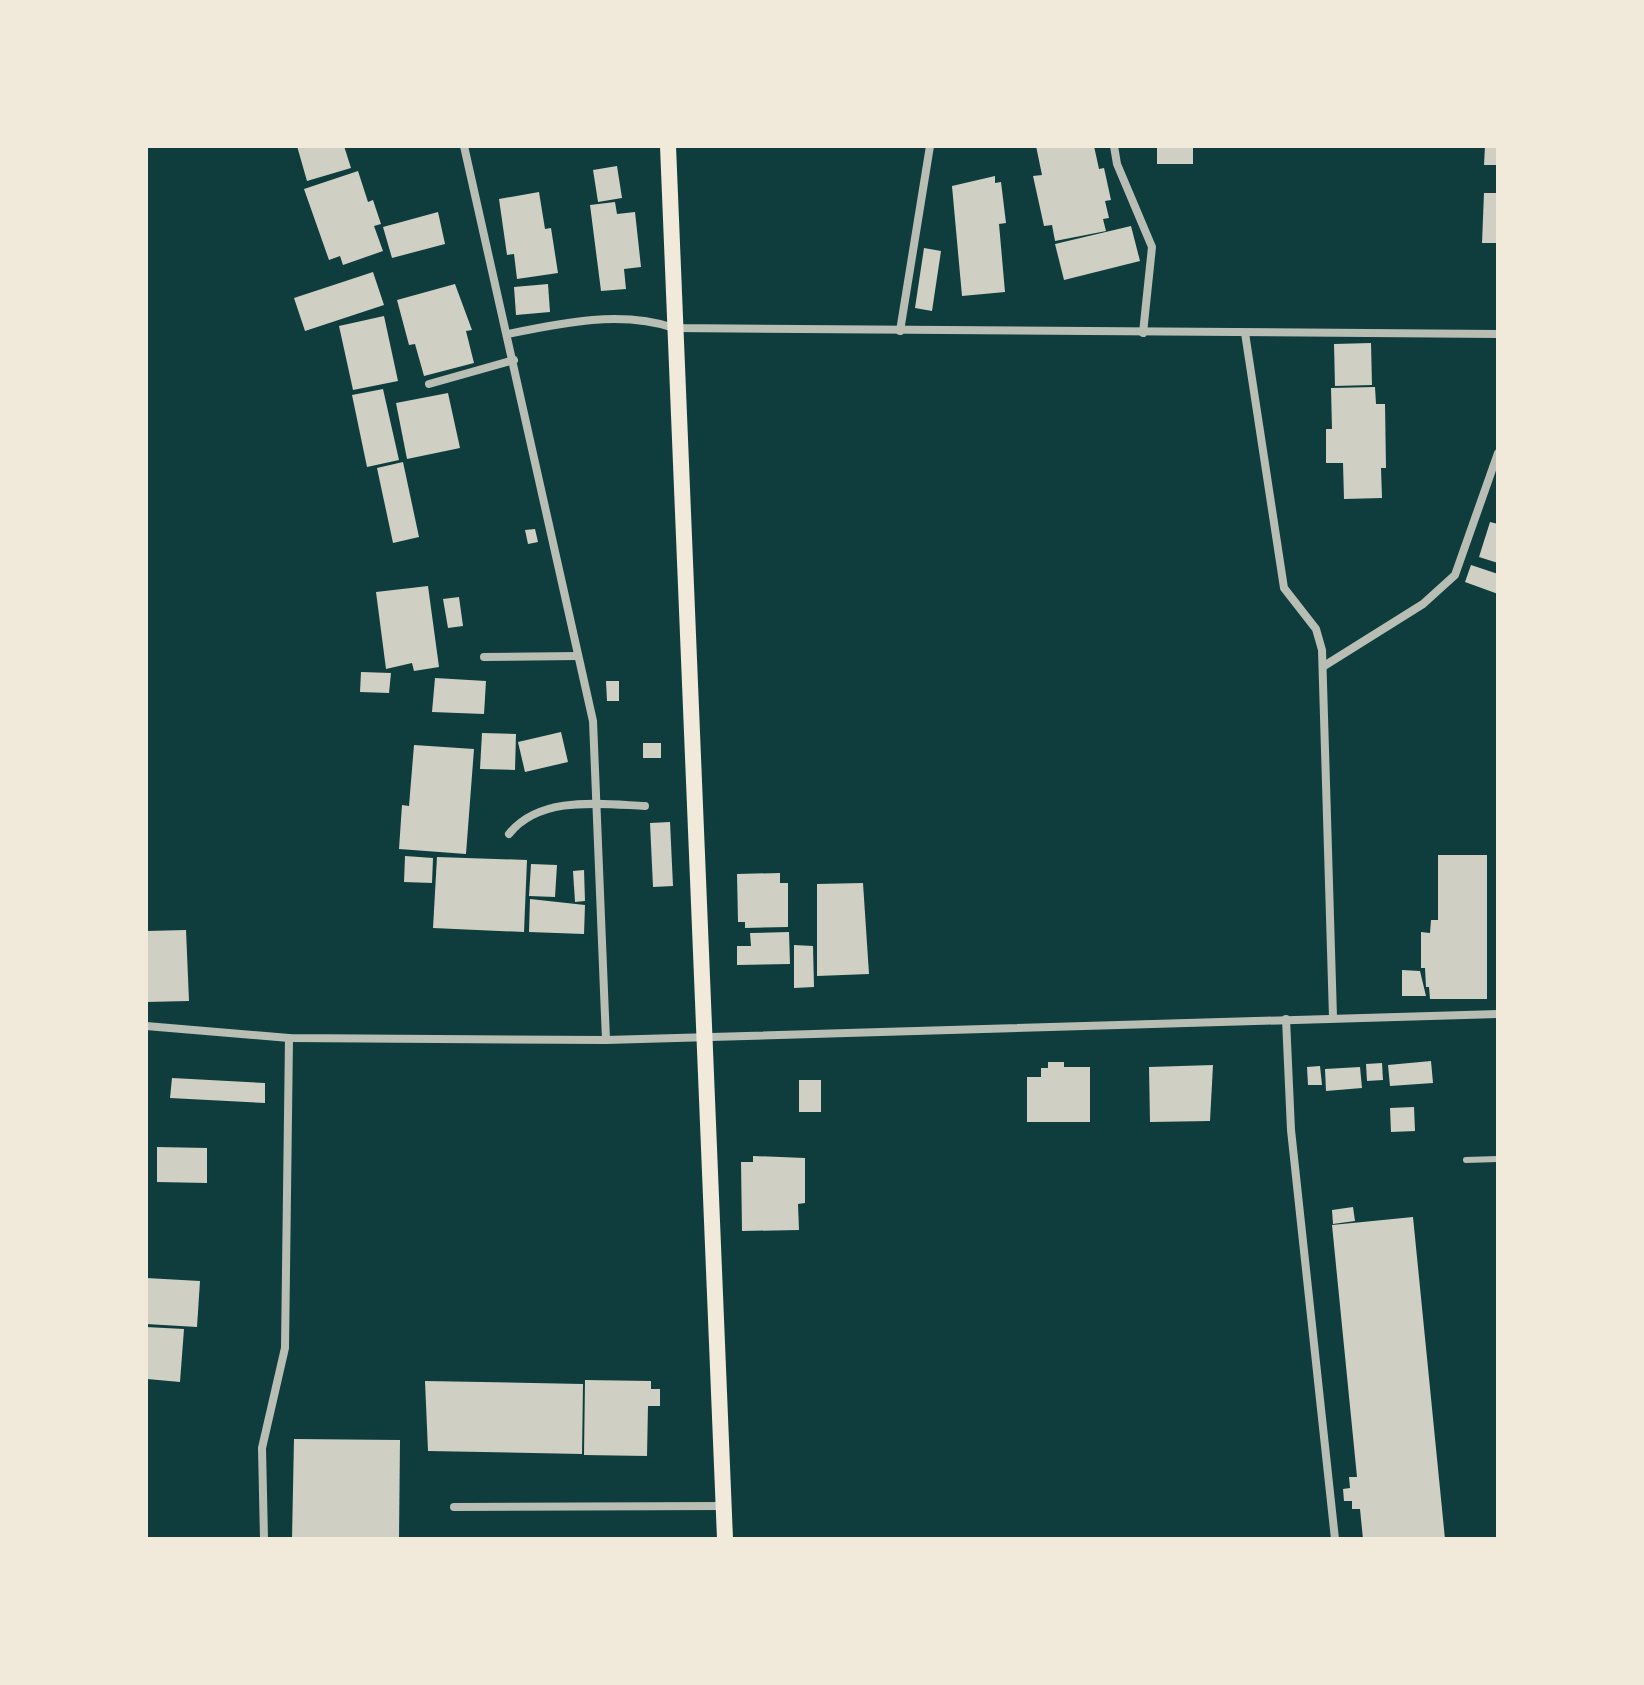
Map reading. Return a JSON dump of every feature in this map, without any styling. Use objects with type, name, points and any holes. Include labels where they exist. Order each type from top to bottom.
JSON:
[{"type":"main road","points":[[668,146],[725,1539]]},
{"type":"street","points":[[464,146],[593,721],[606,1040]]},
{"type":"street","points":[[900,331],[930,146]]},
{"type":"street","points":[[1114,146],[1117,164],[1152,247],[1143,333]]},
{"type":"street","points":[[508,334],[572,321],[653,321],[674,328],[1498,334]]},
{"type":"street","points":[[1245,333],[1284,588],[1316,629],[1324,666],[1333,1017]]},
{"type":"street","points":[[429,384],[514,360]]},
{"type":"street","points":[[1324,666],[1423,604],[1455,575],[1498,453]]},
{"type":"street","points":[[484,657],[578,656]]},
{"type":"street","points":[[509,834],[517,823],[535,814],[570,804],[645,806]]},
{"type":"street","points":[[146,1026],[289,1038],[606,1040],[703,1034],[1498,1014]]},
{"type":"street","points":[[1286,1019],[1291,1130],[1335,1539]]},
{"type":"street","points":[[264,1539],[262,1448],[285,1348],[289,1038]]},
{"type":"street","points":[[454,1507],[723,1506]]},
{"type":"lane","points":[[1466,1160],[1498,1159]]},
{"type":"building","points":[[297,146],[344,146],[351,168],[307,181]]},
{"type":"building","points":[[1036,146],[1094,146],[1099,169],[1104,168],[1111,200],[1105,201],[1109,218],[1103,219],[1106,231],[1055,241],[1052,225],[1044,226],[1033,176],[1042,175]]},
{"type":"building","points":[[1157,146],[1193,146],[1193,164],[1157,164]]},
{"type":"building","points":[[1485,146],[1498,146],[1498,165],[1484,165]]},
{"type":"building","points":[[617,166],[622,198],[598,202],[593,170]]},
{"type":"building","points":[[358,171],[368,202],[373,200],[381,224],[374,226],[383,251],[343,265],[340,256],[329,260],[304,189]]},
{"type":"building","points":[[995,176],[995,183],[1001,182],[1006,223],[999,224],[1005,292],[962,296],[952,186]]},
{"type":"building","points":[[539,192],[545,229],[551,228],[558,273],[517,279],[514,254],[507,255],[499,199]]},
{"type":"building","points":[[1484,193],[1498,193],[1498,243],[1482,243]]},
{"type":"building","points":[[615,202],[617,214],[635,212],[641,267],[624,269],[626,289],[601,291],[590,205]]},
{"type":"building","points":[[438,212],[445,244],[392,258],[383,227]]},
{"type":"building","points":[[1131,226],[1140,261],[1064,280],[1055,244]]},
{"type":"building","points":[[924,248],[941,251],[932,311],[915,308]]},
{"type":"building","points":[[373,272],[384,305],[305,331],[294,298]]},
{"type":"building","points":[[455,284],[472,330],[466,331],[474,363],[424,376],[415,344],[409,345],[397,300]]},
{"type":"building","points":[[548,284],[550,312],[516,315],[514,287]]},
{"type":"building","points":[[384,316],[398,381],[353,390],[339,326]]},
{"type":"building","points":[[1371,343],[1372,385],[1335,386],[1334,344]]},
{"type":"building","points":[[1375,387],[1376,404],[1385,404],[1386,468],[1381,468],[1382,498],[1344,499],[1343,463],[1326,463],[1326,429],[1332,429],[1331,388]]},
{"type":"building","points":[[383,389],[399,460],[367,467],[352,395]]},
{"type":"building","points":[[448,393],[460,448],[407,459],[396,403]]},
{"type":"building","points":[[403,462],[419,537],[393,543],[377,468]]},
{"type":"building","points":[[1490,522],[1498,524],[1498,563],[1479,557]]},
{"type":"building","points":[[535,529],[538,542],[528,544],[525,530]]},
{"type":"building","points":[[1471,565],[1498,574],[1498,594],[1465,582]]},
{"type":"building","points":[[428,586],[439,667],[414,671],[412,663],[386,669],[376,592]]},
{"type":"building","points":[[459,597],[463,626],[448,628],[443,599]]},
{"type":"building","points":[[361,672],[391,673],[389,693],[360,692]]},
{"type":"building","points":[[435,678],[486,681],[484,714],[432,712]]},
{"type":"building","points":[[606,681],[619,681],[619,701],[607,701]]},
{"type":"building","points":[[561,732],[568,762],[525,772],[518,742]]},
{"type":"building","points":[[482,733],[516,734],[515,770],[480,769]]},
{"type":"building","points":[[643,743],[661,743],[661,758],[643,758]]},
{"type":"building","points":[[414,745],[474,749],[466,854],[399,849],[402,805],[409,806]]},
{"type":"building","points":[[670,822],[673,886],[653,887],[650,823]]},
{"type":"building","points":[[1438,855],[1487,855],[1487,999],[1430,999],[1425,968],[1421,968],[1421,932],[1430,933],[1431,920],[1438,920]]},
{"type":"building","points":[[405,856],[433,858],[432,883],[404,882]]},
{"type":"building","points":[[437,857],[527,860],[524,932],[433,928]]},
{"type":"building","points":[[531,864],[557,865],[555,897],[529,896]]},
{"type":"building","points":[[584,870],[585,901],[575,902],[573,871]]},
{"type":"building","points":[[780,873],[780,883],[788,883],[788,927],[745,928],[745,922],[738,922],[737,874]]},
{"type":"building","points":[[863,883],[869,974],[817,976],[817,884]]},
{"type":"building","points":[[530,899],[585,905],[584,934],[529,932]]},
{"type":"building","points":[[186,930],[189,1001],[146,1002],[146,931]]},
{"type":"building","points":[[789,932],[790,964],[737,965],[737,946],[751,946],[750,933]]},
{"type":"building","points":[[794,945],[813,946],[814,987],[794,988]]},
{"type":"building","points":[[1402,970],[1420,971],[1426,996],[1402,996]]},
{"type":"building","points":[[1431,1061],[1433,1083],[1390,1086],[1388,1065]]},
{"type":"building","points":[[1048,1062],[1064,1062],[1064,1067],[1090,1067],[1090,1122],[1027,1122],[1027,1077],[1041,1077],[1041,1068],[1048,1068]]},
{"type":"building","points":[[1382,1063],[1383,1080],[1367,1081],[1366,1064]]},
{"type":"building","points":[[1213,1065],[1210,1121],[1150,1122],[1149,1067]]},
{"type":"building","points":[[1320,1066],[1322,1085],[1308,1085],[1307,1067]]},
{"type":"building","points":[[1360,1067],[1362,1088],[1326,1091],[1325,1069]]},
{"type":"building","points":[[172,1078],[265,1083],[265,1103],[170,1098]]},
{"type":"building","points":[[799,1080],[821,1080],[821,1112],[799,1112]]},
{"type":"building","points":[[1414,1107],[1415,1131],[1391,1132],[1390,1108]]},
{"type":"building","points":[[157,1147],[207,1148],[207,1183],[157,1182]]},
{"type":"building","points":[[753,1156],[805,1158],[805,1203],[798,1204],[799,1230],[742,1231],[741,1162],[753,1162]]},
{"type":"building","points":[[1353,1207],[1355,1221],[1333,1224],[1332,1210]]},
{"type":"building","points":[[1413,1217],[1445,1539],[1363,1539],[1360,1509],[1352,1509],[1352,1501],[1344,1501],[1343,1489],[1350,1488],[1349,1477],[1357,1477],[1332,1225]]},
{"type":"building","points":[[146,1278],[200,1281],[197,1327],[146,1324]]},
{"type":"building","points":[[146,1327],[184,1329],[180,1382],[147,1379]]},
{"type":"building","points":[[585,1380],[651,1381],[651,1389],[660,1389],[660,1406],[648,1406],[647,1456],[584,1455]]},
{"type":"building","points":[[425,1381],[583,1384],[582,1454],[428,1451]]},
{"type":"building","points":[[294,1439],[400,1440],[399,1539],[292,1539]]}]
